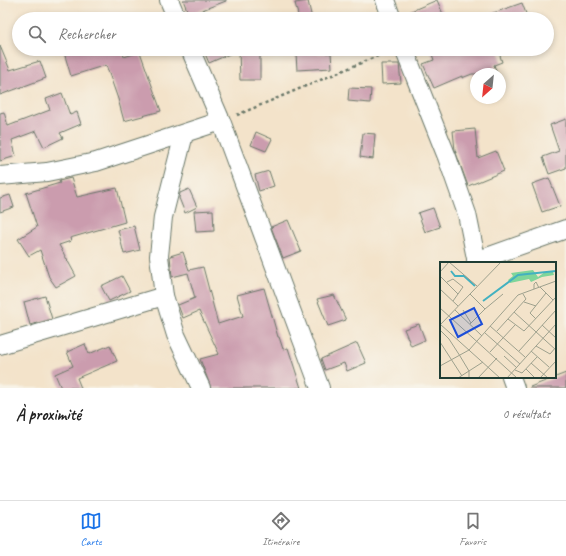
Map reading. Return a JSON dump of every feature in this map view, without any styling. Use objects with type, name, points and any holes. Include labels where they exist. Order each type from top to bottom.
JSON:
[{"type":"street","points":[[169,0],[174,12]]},
{"type":"street","points":[[385,0],[389,12]]},
{"type":"street","points":[[193,56],[221,121],[320,388]]},
{"type":"street","points":[[407,56],[467,214],[476,262],[566,229]]},
{"type":"street","points":[[0,176],[47,172],[96,162],[221,121]]},
{"type":"street","points":[[184,134],[163,217],[159,256],[164,296],[176,335],[201,388]]},
{"type":"street","points":[[0,345],[164,296]]},
{"type":"street","points":[[511,378],[515,388]]},
{"type":"path","points":[[221,121],[376,56]]},
{"type":"building","points":[[183,0],[226,0],[197,12],[188,12]]},
{"type":"building","points":[[437,0],[442,12],[409,12]]},
{"type":"building","points":[[308,1],[310,12],[297,12],[295,3]]},
{"type":"building","points":[[522,3],[525,12],[496,12]]},
{"type":"building","points":[[0,46],[10,70],[40,61],[46,78],[0,95]]},
{"type":"building","points":[[65,56],[141,56],[161,111],[124,121],[106,65],[71,76]]},
{"type":"building","points":[[206,56],[225,56],[209,63]]},
{"type":"building","points":[[239,56],[260,56],[260,80],[240,80]]},
{"type":"building","points":[[296,56],[331,56],[332,68],[297,70]]},
{"type":"building","points":[[433,56],[500,56],[502,62],[494,65],[495,68],[470,68],[470,75],[462,78],[462,76],[434,88],[423,64],[434,60]]},
{"type":"building","points":[[381,64],[399,64],[401,83],[382,84]]},
{"type":"building","points":[[349,88],[371,89],[370,103],[348,101]]},
{"type":"building","points":[[62,93],[70,115],[77,112],[81,124],[60,133],[63,138],[44,147],[36,131],[12,140],[16,156],[0,161],[0,113],[4,112],[8,126],[50,110],[46,99]]},
{"type":"building","points":[[566,119],[566,168],[549,174],[543,157],[559,151],[550,125]]},
{"type":"building","points":[[475,129],[478,158],[496,151],[504,171],[468,186],[455,150],[453,131]]},
{"type":"building","points":[[256,132],[272,139],[266,151],[251,145]]},
{"type":"building","points":[[363,133],[375,134],[373,159],[360,157]]},
{"type":"building","points":[[269,171],[274,186],[259,191],[255,175]]},
{"type":"building","points":[[71,178],[77,197],[117,188],[125,222],[70,238],[71,241],[59,245],[76,276],[56,287],[49,277],[40,250],[29,256],[18,239],[37,227],[26,193],[60,183],[59,181]]},
{"type":"building","points":[[549,178],[560,206],[542,212],[532,184]]},
{"type":"building","points":[[189,189],[197,207],[185,213],[179,198],[180,193]]},
{"type":"building","points":[[10,195],[14,207],[0,212],[0,198]]},
{"type":"building","points":[[433,208],[440,227],[425,232],[418,213]]},
{"type":"building","points":[[213,210],[214,231],[196,232],[194,211]]},
{"type":"building","points":[[288,220],[301,251],[283,258],[271,227]]},
{"type":"building","points":[[134,226],[140,250],[124,254],[118,230]]},
{"type":"building","points":[[183,252],[189,270],[203,267],[218,324],[243,316],[237,295],[264,288],[278,337],[283,349],[288,348],[301,388],[211,388],[200,359],[219,354],[199,311],[183,318],[178,305],[195,298],[188,273],[172,277],[170,256]]},
{"type":"building","points":[[122,276],[130,291],[109,301],[101,286]]},
{"type":"building","points":[[334,295],[346,320],[328,326],[317,299]]},
{"type":"building","points":[[45,296],[52,319],[30,325],[24,302]]},
{"type":"building","points":[[419,324],[425,340],[411,346],[404,329]]},
{"type":"building","points":[[357,343],[366,363],[347,371],[344,363],[325,370],[321,359]]},
{"type":"building","points":[[85,344],[89,354],[110,345],[117,361],[77,378],[81,388],[61,388],[55,374],[73,366],[67,352]]},
{"type":"building","points":[[566,373],[566,388],[530,388],[556,378]]}]
